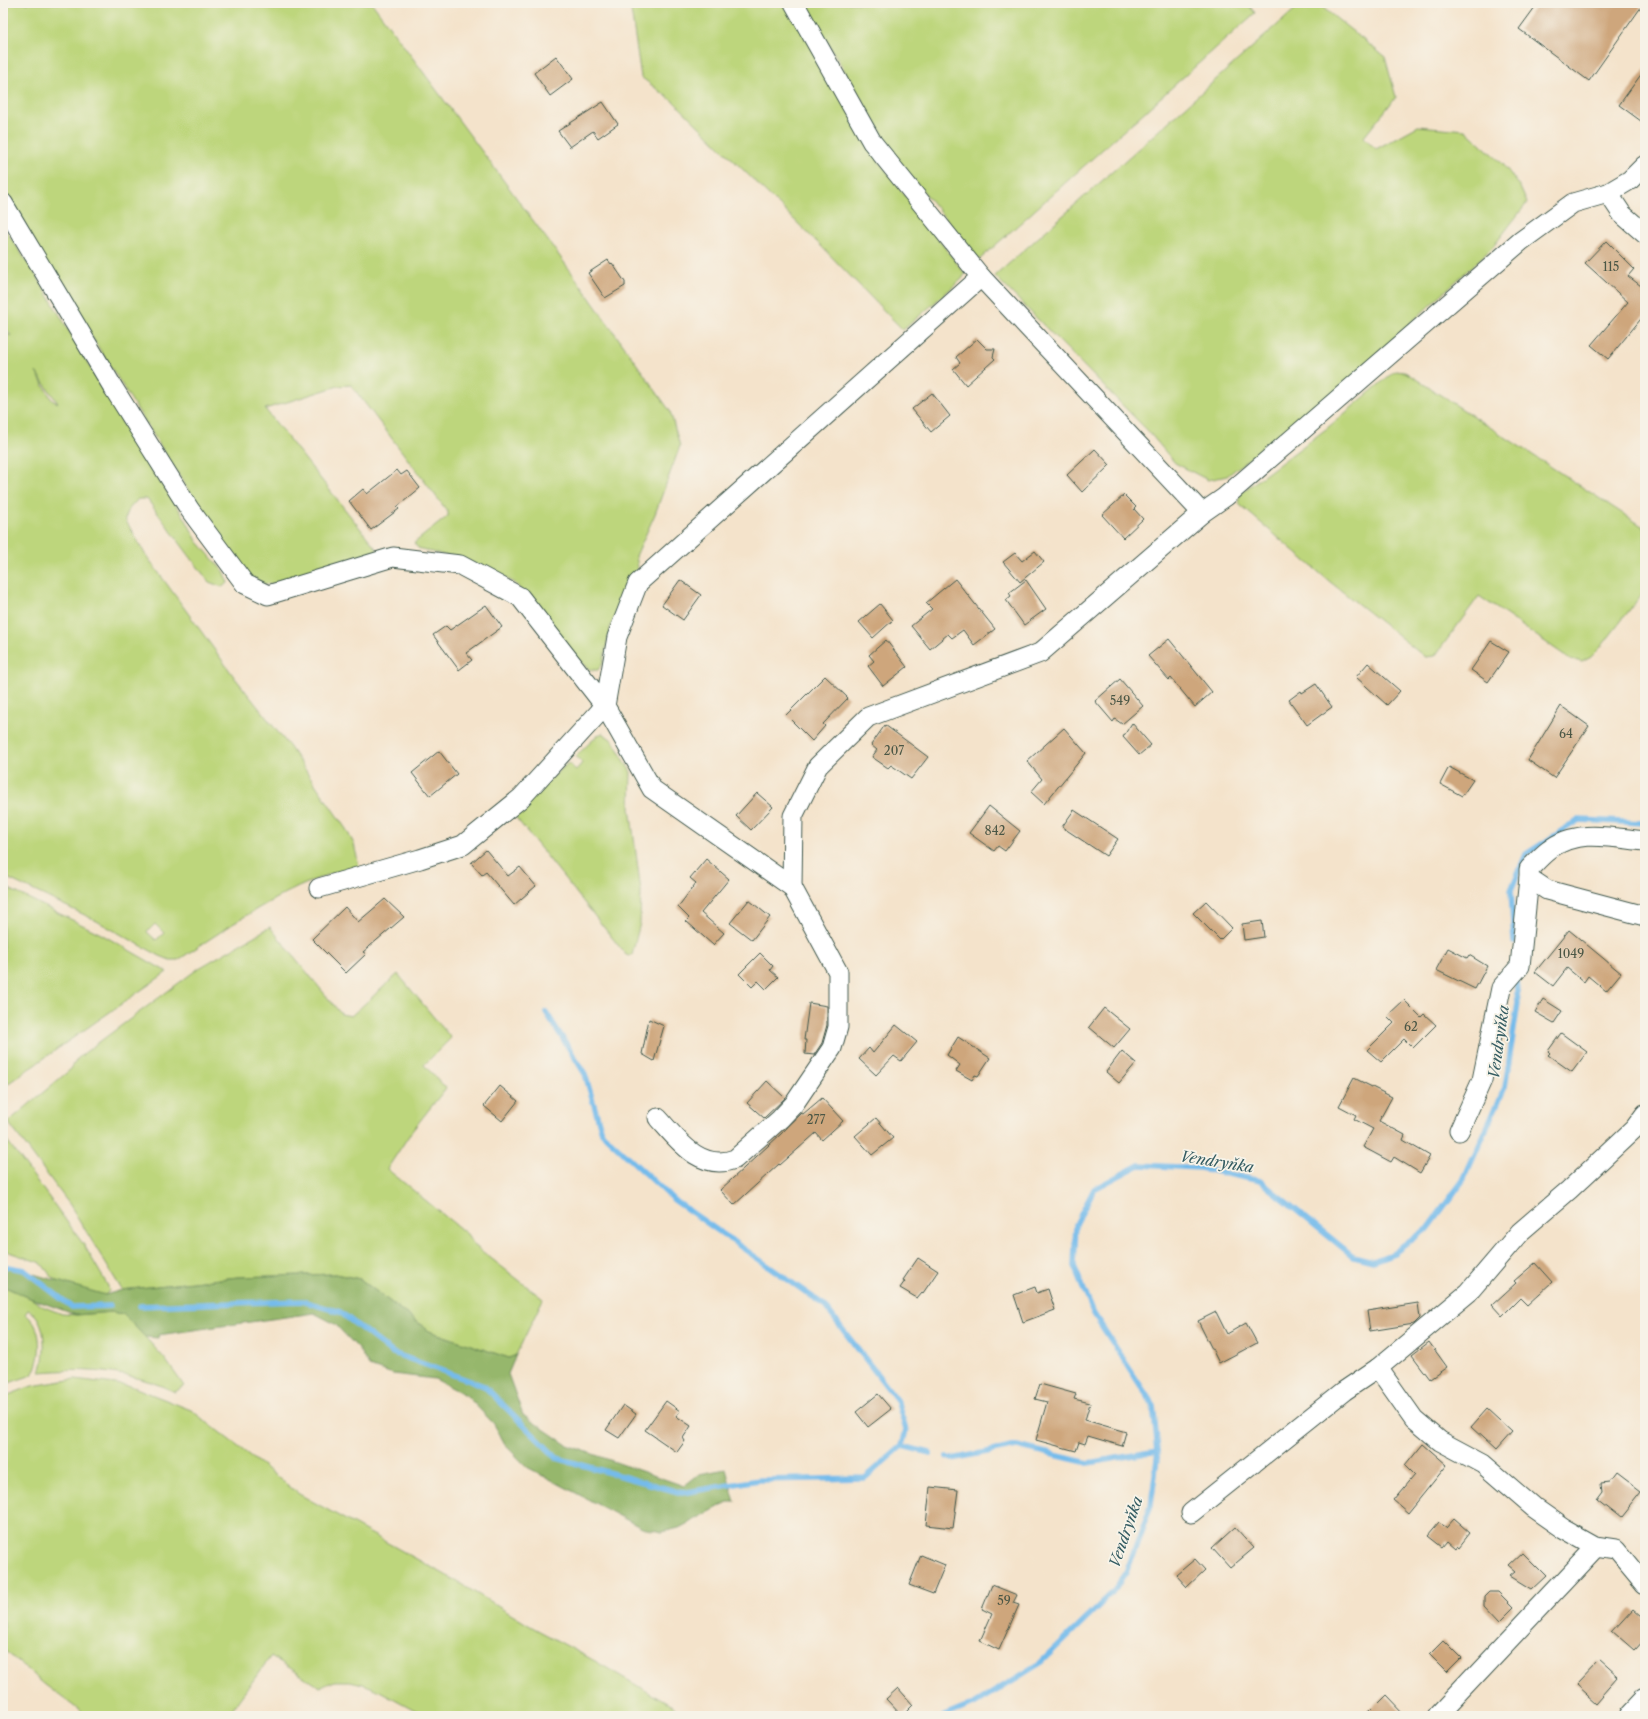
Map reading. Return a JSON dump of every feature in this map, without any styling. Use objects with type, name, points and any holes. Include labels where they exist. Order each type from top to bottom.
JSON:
[{"type":"street","points":[[794,3],[872,142],[981,276],[1202,513]]},
{"type":"street","points":[[792,887],[794,816],[818,766],[868,717],[1040,653],[1202,513],[1231,492],[1521,241],[1573,203],[1608,193],[1630,180],[1645,164]]},
{"type":"street","points":[[1608,193],[1622,214],[1645,234]]},
{"type":"street","points":[[3,203],[114,389],[190,510],[245,584],[268,595],[393,557],[460,565],[520,597],[604,706],[652,789],[792,887],[838,972],[838,1027],[832,1048],[794,1104],[780,1119],[735,1159],[726,1162],[714,1162],[700,1158],[686,1148],[658,1118]]},
{"type":"street","points":[[319,888],[463,845],[521,798],[604,706],[617,636],[638,583],[981,276]]},
{"type":"street","points":[[1459,1131],[1482,1080],[1501,988],[1520,966],[1530,878],[1529,869],[1550,849],[1566,840],[1585,835],[1645,841]]},
{"type":"street","points":[[1530,878],[1547,890],[1645,916]]},
{"type":"street","points":[[1191,1513],[1344,1391],[1378,1368],[1468,1293],[1520,1232],[1569,1190],[1634,1128],[1645,1114]]},
{"type":"street","points":[[1378,1368],[1414,1419],[1440,1442],[1483,1464],[1534,1508],[1564,1529],[1596,1547],[1616,1550],[1645,1586]]},
{"type":"street","points":[[1437,1716],[1596,1547]]},
{"type":"street","points":[[1630,1716],[1645,1700]]},
{"type":"green space","points":[[3,3],[372,3],[572,273],[670,411],[680,446],[655,514],[636,556],[638,567],[610,628],[603,663],[598,670],[591,670],[575,657],[515,583],[479,565],[418,548],[414,543],[448,516],[448,512],[351,385],[338,386],[265,409],[379,552],[284,583],[264,584],[238,569],[3,196]]},
{"type":"green space","points":[[630,3],[786,3],[878,160],[965,274],[962,279],[903,330],[821,246],[674,102],[641,77]]},
{"type":"green space","points":[[804,3],[1247,3],[1255,13],[979,260],[898,160]]},
{"type":"green space","points":[[1302,3],[1317,3],[1385,57],[1396,97],[1364,137],[1376,149],[1418,126],[1465,130],[1503,164],[1519,185],[1527,203],[1492,248],[1340,388],[1227,476],[1208,480],[1175,463],[1148,431],[995,276]]},
{"type":"green space","points":[[3,226],[41,283],[142,456],[185,518],[197,541],[223,571],[228,583],[222,587],[209,582],[147,499],[138,499],[129,509],[125,519],[145,554],[235,678],[289,746],[346,829],[354,844],[359,866],[310,882],[287,893],[242,918],[178,960],[170,960],[160,956],[93,919],[3,876],[3,332],[11,336],[3,323]],"holes":[[[36,372],[58,403],[52,400]],[[155,924],[164,933],[156,940],[147,932]]]},
{"type":"green space","points":[[1395,371],[1405,372],[1645,528],[1645,590],[1601,647],[1591,657],[1582,662],[1570,659],[1479,596],[1435,656],[1425,657],[1329,581],[1240,505],[1238,499],[1242,492],[1326,429]]},
{"type":"green space","points":[[603,733],[613,741],[631,772],[630,808],[641,891],[640,923],[632,955],[629,956],[626,955],[513,814],[568,763],[576,770],[582,763],[576,756],[598,735]]},
{"type":"green space","points":[[3,886],[101,934],[167,972],[3,1087]]},
{"type":"green space","points":[[270,927],[341,1014],[351,1016],[398,974],[451,1038],[424,1065],[446,1088],[412,1131],[387,1169],[467,1234],[474,1245],[543,1299],[516,1355],[509,1358],[429,1331],[360,1279],[336,1274],[238,1277],[122,1290],[70,1205],[8,1122],[71,1069],[77,1059],[87,1051],[199,968]]},
{"type":"green space","points":[[3,1135],[84,1245],[108,1286],[109,1291],[105,1295],[61,1283],[51,1276],[41,1263],[3,1250]]},
{"type":"green space","points":[[3,1265],[105,1295],[122,1290],[238,1277],[336,1274],[360,1279],[429,1331],[509,1358],[516,1355],[508,1374],[523,1415],[567,1445],[684,1486],[699,1474],[726,1469],[735,1502],[728,1502],[679,1528],[662,1532],[642,1528],[527,1467],[506,1446],[494,1424],[466,1395],[435,1379],[393,1374],[369,1366],[358,1348],[335,1324],[314,1313],[158,1335],[159,1338],[145,1337],[123,1314],[111,1312],[76,1315],[3,1286]]},
{"type":"green space","points":[[3,1286],[30,1298],[44,1307],[62,1314],[76,1315],[111,1312],[124,1314],[165,1359],[184,1386],[175,1392],[142,1379],[126,1375],[75,1370],[40,1372],[43,1357],[44,1338],[39,1321],[35,1314],[28,1310],[25,1314],[36,1326],[38,1334],[38,1360],[32,1375],[3,1385]]},
{"type":"green space","points":[[75,1379],[131,1386],[191,1410],[299,1494],[451,1578],[532,1627],[595,1661],[672,1706],[684,1716],[426,1716],[376,1689],[363,1684],[350,1681],[335,1681],[320,1687],[271,1656],[227,1716],[87,1716],[44,1684],[3,1649],[3,1397],[32,1386]]},
{"type":"building","points":[[1538,3],[1644,3],[1589,81],[1519,29]]},
{"type":"building","points":[[556,56],[573,79],[550,96],[534,73]]},
{"type":"building","points":[[1645,69],[1645,124],[1619,105]]},
{"type":"building","points":[[603,102],[618,124],[598,138],[593,131],[570,147],[558,131]]},
{"type":"building","points":[[1606,241],[1634,269],[1628,276],[1645,289],[1645,314],[1608,359],[1591,345],[1628,302],[1585,263]]},
{"type":"building","points":[[608,260],[611,264],[612,263],[625,282],[625,286],[605,298],[588,273]]},
{"type":"building","points":[[977,339],[987,349],[995,349],[993,357],[995,359],[966,385],[953,369],[960,363],[956,357]]},
{"type":"building","points":[[932,393],[950,416],[931,432],[912,409]]},
{"type":"building","points":[[1095,449],[1110,465],[1082,492],[1067,475]]},
{"type":"building","points":[[397,470],[401,475],[407,471],[420,488],[397,507],[399,509],[371,530],[349,501],[363,489],[367,494]]},
{"type":"building","points":[[1124,495],[1136,507],[1134,509],[1143,519],[1123,538],[1102,515]]},
{"type":"building","points":[[1035,551],[1044,562],[1020,582],[1003,562],[1015,553],[1022,561]]},
{"type":"building","points":[[955,579],[995,629],[974,645],[963,630],[952,638],[948,634],[930,649],[911,626],[932,609],[926,603]]},
{"type":"building","points":[[680,580],[701,595],[683,620],[662,605]]},
{"type":"building","points":[[1026,580],[1046,609],[1024,625],[1006,600],[1011,596],[1009,593]]},
{"type":"building","points":[[880,604],[893,620],[873,638],[859,622]]},
{"type":"building","points":[[486,605],[502,627],[466,653],[472,660],[459,670],[433,635],[446,626],[450,630]]},
{"type":"building","points":[[1169,639],[1212,692],[1195,707],[1171,678],[1169,680],[1148,656]]},
{"type":"building","points":[[886,640],[907,667],[883,686],[868,666],[874,661],[869,655]]},
{"type":"building","points":[[1491,641],[1509,652],[1488,682],[1471,670]]},
{"type":"building","points":[[1368,663],[1400,691],[1387,705],[1356,677]]},
{"type":"building","points":[[825,676],[848,698],[823,724],[825,726],[812,741],[786,715]]},
{"type":"building","points":[[1120,679],[1143,706],[1122,724],[1115,719],[1113,722],[1095,701]]},
{"type":"building","points":[[1316,684],[1332,707],[1307,725],[1289,700],[1301,691],[1302,693]]},
{"type":"building","points":[[1561,706],[1589,726],[1554,778],[1528,760]]},
{"type":"building","points":[[1132,723],[1151,745],[1139,755],[1123,737]]},
{"type":"building","points":[[885,725],[928,757],[911,779],[891,765],[888,768],[872,757],[877,750],[871,745]]},
{"type":"building","points":[[1064,728],[1086,753],[1044,804],[1031,792],[1042,779],[1027,761]]},
{"type":"building","points":[[439,751],[457,774],[430,796],[412,773]]},
{"type":"building","points":[[1449,767],[1473,780],[1462,796],[1440,784]]},
{"type":"building","points":[[757,793],[773,807],[751,830],[736,816]]},
{"type":"building","points":[[989,806],[1020,831],[1005,851],[998,846],[994,851],[969,833]]},
{"type":"building","points":[[1074,810],[1118,839],[1106,856],[1062,827]]},
{"type":"building","points":[[486,850],[508,876],[520,867],[536,886],[514,905],[486,872],[482,875],[471,863]]},
{"type":"building","points":[[706,859],[729,879],[701,913],[724,933],[713,945],[686,921],[689,918],[678,907],[696,883],[690,878]]},
{"type":"building","points":[[385,899],[404,917],[363,952],[366,954],[346,973],[312,939],[345,907],[358,922]]},
{"type":"building","points":[[749,900],[770,917],[752,940],[730,923]]},
{"type":"building","points":[[1206,901],[1232,928],[1220,940],[1193,913]]},
{"type":"building","points":[[1262,921],[1264,937],[1244,940],[1242,924]]},
{"type":"building","points":[[1569,930],[1621,973],[1606,991],[1588,976],[1584,982],[1567,968],[1553,986],[1535,972]]},
{"type":"building","points":[[1448,948],[1467,958],[1469,955],[1487,966],[1475,989],[1436,970]]},
{"type":"building","points":[[760,953],[773,966],[770,970],[778,977],[766,989],[758,981],[752,987],[739,974]]},
{"type":"building","points":[[1543,999],[1562,1011],[1554,1023],[1535,1012]]},
{"type":"building","points":[[1404,1000],[1421,1017],[1424,1014],[1436,1025],[1413,1048],[1404,1039],[1381,1062],[1367,1050],[1394,1023],[1387,1016]]},
{"type":"building","points":[[809,1003],[827,1006],[827,1025],[822,1043],[814,1055],[805,1054],[806,1040],[804,1040]]},
{"type":"building","points":[[1104,1008],[1130,1029],[1114,1048],[1089,1027]]},
{"type":"building","points":[[649,1019],[664,1026],[654,1061],[642,1054]]},
{"type":"building","points":[[896,1025],[917,1042],[901,1061],[894,1056],[876,1075],[859,1059],[869,1048],[873,1053]]},
{"type":"building","points":[[1561,1033],[1587,1052],[1572,1072],[1548,1055],[1550,1053],[1548,1051]]},
{"type":"building","points":[[958,1037],[990,1058],[978,1076],[975,1075],[972,1080],[956,1071],[960,1065],[947,1055]]},
{"type":"building","points":[[1122,1051],[1136,1063],[1119,1083],[1106,1072]]},
{"type":"building","points":[[1354,1078],[1392,1097],[1379,1121],[1405,1135],[1403,1140],[1430,1156],[1420,1173],[1394,1157],[1391,1162],[1363,1147],[1373,1129],[1354,1119],[1356,1115],[1339,1106]]},
{"type":"building","points":[[767,1081],[785,1098],[764,1118],[747,1103]]},
{"type":"building","points":[[500,1086],[518,1101],[502,1121],[484,1106]]},
{"type":"building","points":[[822,1098],[843,1121],[822,1140],[816,1133],[734,1205],[720,1190],[781,1134],[801,1113],[803,1114]]},
{"type":"building","points":[[876,1118],[893,1138],[872,1155],[855,1136]]},
{"type":"building","points":[[918,1258],[938,1271],[923,1293],[922,1292],[917,1298],[900,1288],[905,1281],[903,1280]]},
{"type":"building","points":[[1535,1263],[1552,1282],[1527,1305],[1520,1298],[1502,1316],[1492,1305],[1516,1283],[1514,1281]]},
{"type":"building","points":[[1035,1287],[1037,1293],[1048,1289],[1055,1310],[1023,1322],[1014,1295]]},
{"type":"building","points":[[1418,1303],[1420,1318],[1414,1324],[1370,1331],[1367,1311]]},
{"type":"building","points":[[1216,1312],[1227,1334],[1246,1323],[1257,1343],[1219,1363],[1198,1321]]},
{"type":"building","points":[[1429,1342],[1447,1367],[1430,1379],[1412,1355]]},
{"type":"building","points":[[1040,1384],[1076,1394],[1074,1399],[1090,1403],[1085,1420],[1126,1432],[1122,1446],[1088,1436],[1085,1444],[1079,1442],[1076,1451],[1036,1440],[1047,1402],[1035,1399]]},
{"type":"building","points":[[878,1394],[891,1409],[868,1427],[856,1412]]},
{"type":"building","points":[[666,1401],[680,1411],[676,1416],[691,1426],[683,1438],[685,1441],[677,1452],[645,1430]]},
{"type":"building","points":[[623,1405],[636,1414],[619,1438],[606,1430]]},
{"type":"building","points":[[1487,1409],[1512,1432],[1496,1450],[1471,1427]]},
{"type":"building","points":[[1423,1444],[1447,1465],[1408,1513],[1393,1500],[1414,1475],[1405,1466]]},
{"type":"building","points":[[1615,1474],[1640,1493],[1620,1518],[1596,1499],[1602,1491],[1601,1483],[1609,1482]]},
{"type":"building","points":[[930,1487],[958,1490],[953,1528],[926,1525]]},
{"type":"building","points":[[1454,1519],[1470,1533],[1459,1547],[1457,1545],[1455,1548],[1447,1541],[1442,1547],[1428,1536],[1439,1523],[1446,1528]]},
{"type":"building","points":[[1235,1527],[1254,1548],[1230,1568],[1212,1548]]},
{"type":"building","points":[[1523,1553],[1546,1576],[1531,1590],[1510,1577],[1515,1573],[1508,1567]]},
{"type":"building","points":[[921,1555],[945,1565],[933,1594],[909,1585]]},
{"type":"building","points":[[1195,1559],[1205,1570],[1187,1587],[1176,1575]]},
{"type":"building","points":[[992,1585],[1017,1595],[1013,1603],[1019,1605],[999,1650],[980,1641],[992,1614],[982,1609]]},
{"type":"building","points":[[1489,1592],[1498,1592],[1513,1607],[1498,1622],[1484,1607],[1484,1597]]},
{"type":"building","points":[[1632,1609],[1645,1620],[1645,1640],[1635,1651],[1612,1631]]},
{"type":"building","points":[[1443,1641],[1461,1659],[1447,1673],[1429,1655]]},
{"type":"building","points":[[1598,1661],[1618,1679],[1597,1703],[1576,1684]]},
{"type":"building","points":[[898,1688],[913,1705],[902,1716],[886,1699]]},
{"type":"building","points":[[1385,1695],[1405,1716],[1364,1716]]},
{"type":"waterway","name":"Vendryňka","points":[[1514,942],[1511,890],[1526,854],[1579,820],[1645,823]]},
{"type":"waterway","name":"Vendryňka","points":[[944,1716],[974,1704],[1039,1664],[1111,1594],[1126,1573],[1151,1505],[1158,1451],[1153,1405],[1094,1314],[1074,1266],[1076,1224],[1094,1189],[1139,1165],[1200,1168],[1260,1181],[1353,1256],[1373,1261],[1394,1253],[1428,1228],[1464,1179],[1505,1087],[1518,1003],[1516,979]]},
{"type":"waterway","points":[[546,1012],[585,1074],[602,1133],[674,1200],[824,1305],[897,1400],[906,1430],[902,1446]]},
{"type":"waterway","points":[[3,1266],[24,1270],[72,1307],[110,1306]]},
{"type":"waterway","points":[[140,1306],[302,1301],[340,1312],[393,1353],[484,1386],[557,1458],[682,1493],[759,1480],[865,1478],[902,1446],[930,1453]]},
{"type":"waterway","points":[[947,1457],[952,1459],[1017,1446],[1088,1463],[1158,1451]]}]
